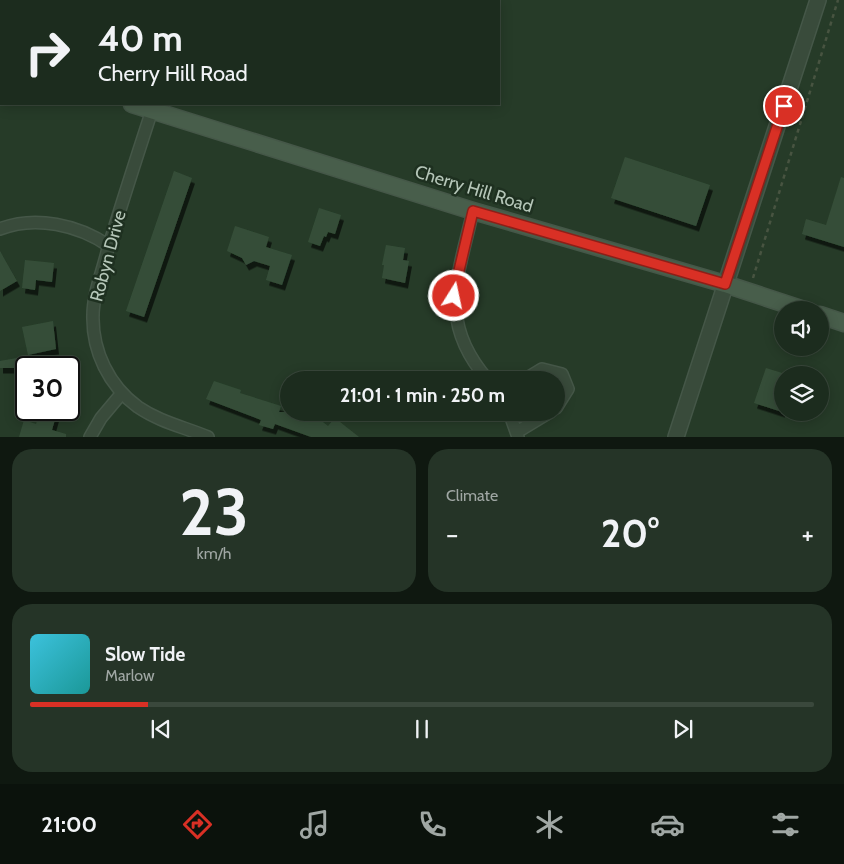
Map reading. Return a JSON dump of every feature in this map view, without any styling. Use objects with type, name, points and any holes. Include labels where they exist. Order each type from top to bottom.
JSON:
[{"type":"main road","name":"Cherry Hill Road","points":[[139,105],[153,107],[473,211],[725,284],[776,301]]},
{"type":"main road","points":[[829,318],[844,323]]},
{"type":"street","points":[[676,436],[818,0]]},
{"type":"street","name":"Robyn Drive","points":[[153,107],[95,296],[93,326],[103,365],[111,380],[122,393],[137,406],[159,419],[208,436]]},
{"type":"street","points":[[473,211],[454,296],[459,334],[468,354],[481,371]]},
{"type":"street","points":[[1,226],[41,223],[64,226],[90,235],[109,246]]},
{"type":"street","points":[[565,382],[568,389],[565,394]]},
{"type":"street","points":[[90,436],[101,418],[122,393]]},
{"type":"street","points":[[512,421],[517,434],[536,421]]},
{"type":"path","points":[[748,292],[838,0]]},
{"type":"building","points":[[625,157],[710,185],[696,226],[611,198]]},
{"type":"building","points":[[174,171],[192,178],[144,317],[126,311]]},
{"type":"building","points":[[841,177],[844,178],[844,247],[802,234],[806,219],[826,225]]},
{"type":"building","points":[[319,208],[341,215],[335,234],[328,232],[320,246],[308,242]]},
{"type":"building","points":[[235,226],[269,237],[266,247],[292,255],[282,285],[266,280],[270,266],[254,261],[246,265],[242,258],[227,251]]},
{"type":"building","points":[[386,245],[405,248],[403,260],[409,261],[405,283],[382,278],[384,265],[382,265]]},
{"type":"building","points":[[0,251],[17,281],[0,291]]},
{"type":"building","points":[[25,260],[54,263],[52,282],[36,280],[35,290],[22,288]]},
{"type":"building","points":[[53,321],[56,349],[28,355],[22,327]]},
{"type":"building","points":[[15,358],[15,373],[14,368],[0,368],[0,361]]},
{"type":"building","points":[[766,368],[774,370],[774,409],[754,403]]},
{"type":"building","points":[[214,381],[241,390],[240,393],[280,406],[280,421],[322,421],[328,426],[332,421],[339,421],[359,437],[311,437],[275,424],[273,429],[259,425],[261,420],[206,399]]},
{"type":"building","points":[[24,421],[36,424],[37,421],[55,421],[52,430],[66,434],[66,437],[19,437]]},
{"type":"route","points":[[454,296],[473,211],[725,284],[784,106]]}]
